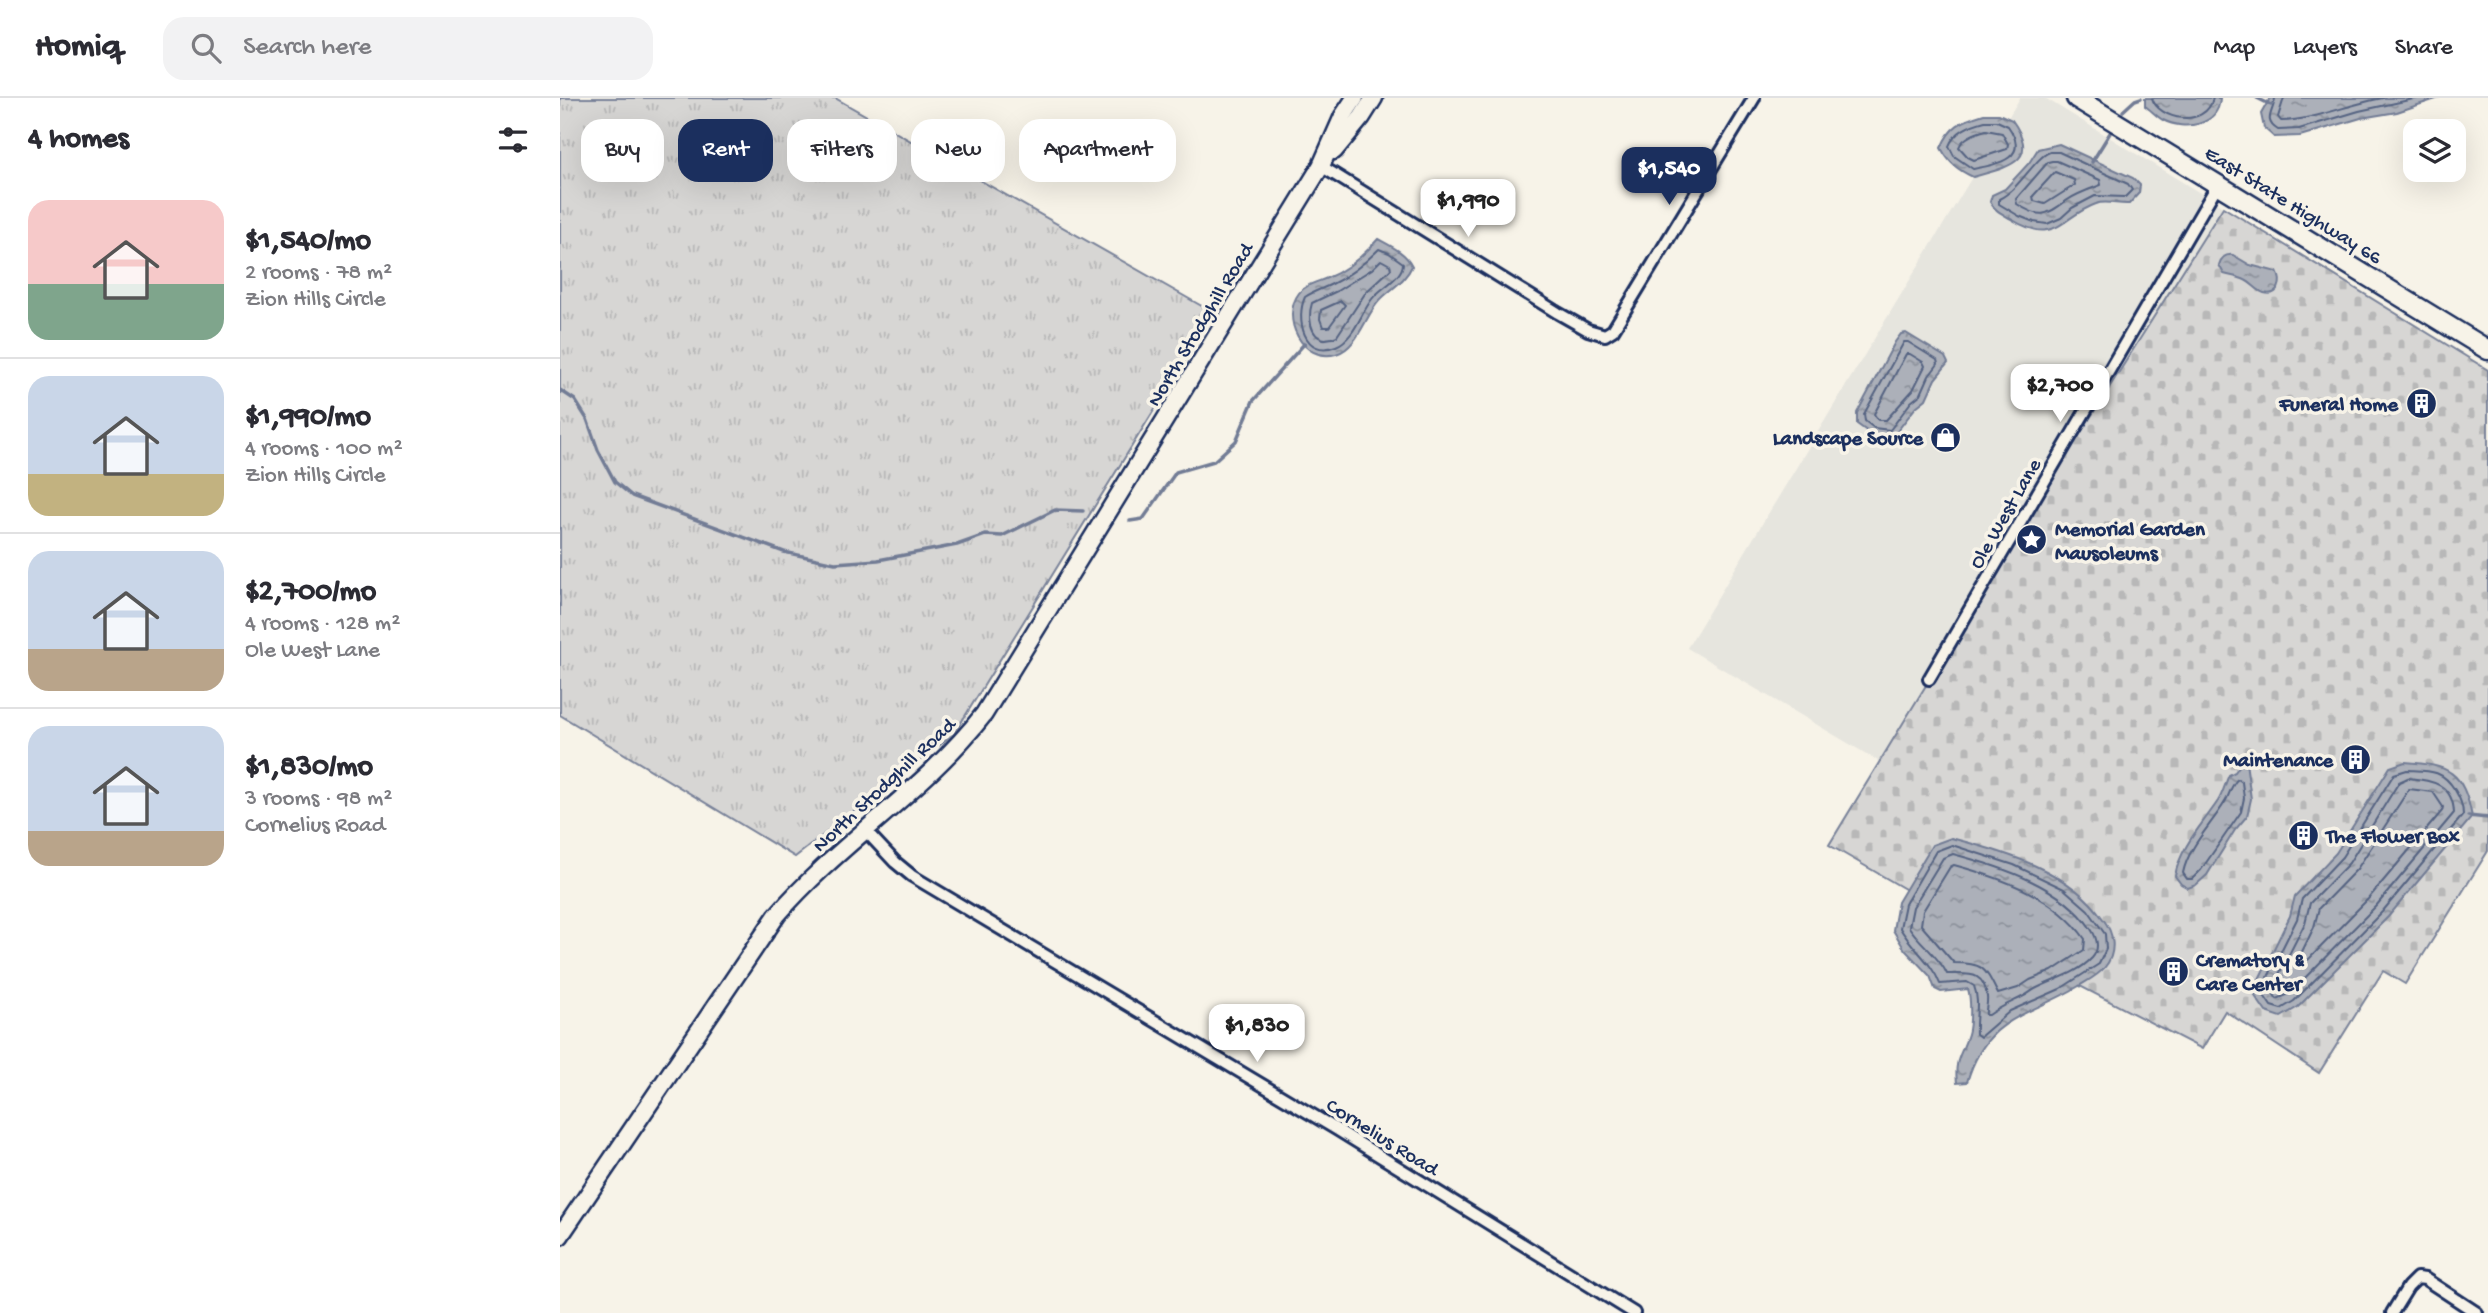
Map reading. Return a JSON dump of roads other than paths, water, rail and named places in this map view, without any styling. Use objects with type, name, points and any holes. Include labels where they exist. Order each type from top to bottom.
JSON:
[{"type":"main road","name":"East State Highway 66","points":[[2076,98],[2488,350]]},
{"type":"street","name":"North Stodghill Road","points":[[560,1237],[777,915],[804,886],[940,764],[973,728],[997,696],[1321,166],[1354,98]]},
{"type":"street","name":"North Stodghill Road","points":[[1321,166],[1362,117],[1374,98]]},
{"type":"street","points":[[1321,166],[1558,313],[1588,330],[1605,335],[1613,330],[1754,98]]},
{"type":"street","name":"Ole West Lane","points":[[1929,679],[2218,184]]},
{"type":"street","name":"Cornelius Road","points":[[866,831],[912,876],[1336,1129],[1634,1313]]},
{"type":"street","points":[[2392,1313],[2417,1278],[2426,1279],[2477,1313]]},
{"type":"water","points":[[2145,98],[2220,98],[2214,115],[2207,120],[2199,124],[2181,125],[2161,119],[2145,106]]},
{"type":"water","points":[[2270,98],[2439,98],[2397,112],[2361,118],[2300,136],[2274,137],[2264,128],[2261,114]]},
{"type":"water","points":[[1984,114],[1999,114],[2012,120],[2020,134],[2022,154],[2008,166],[1973,177],[1954,166],[1941,148],[1948,134],[1957,125]]},
{"type":"water","points":[[2059,144],[2133,178],[2140,185],[2139,193],[2129,204],[2096,204],[2048,230],[2026,227],[1994,208],[1990,202],[1992,195],[2005,189],[2038,149]]},
{"type":"water","points":[[1378,239],[1406,257],[1412,266],[1409,272],[1374,307],[1356,339],[1344,351],[1324,355],[1313,352],[1304,345],[1293,326],[1294,303],[1299,293],[1309,285],[1348,266]]},
{"type":"water","points":[[2233,255],[2250,265],[2277,272],[2279,284],[2276,291],[2264,293],[2245,280],[2224,274],[2219,265],[2222,258]]},
{"type":"water","points":[[1906,333],[1945,357],[1948,363],[1935,379],[1926,399],[1916,407],[1891,439],[1871,434],[1857,424],[1857,413],[1895,342],[1901,334]]},
{"type":"water","points":[[2242,762],[2246,762],[2251,799],[2247,816],[2207,875],[2188,888],[2175,876],[2182,855],[2218,801],[2229,775],[2235,772]]},
{"type":"water","points":[[2405,762],[2433,765],[2452,773],[2464,789],[2472,817],[2388,917],[2298,1007],[2281,1017],[2266,1012],[2255,996],[2258,981],[2290,916],[2295,896],[2336,853],[2390,767]]},
{"type":"water","points":[[1951,838],[2014,857],[2055,876],[2089,902],[2107,924],[2113,943],[2109,961],[2100,973],[2011,1020],[1998,1030],[1975,1060],[1967,1082],[1957,1083],[1958,1062],[1970,1024],[1968,989],[1941,992],[1935,989],[1930,976],[1905,950],[1893,930],[1898,902],[1932,845]]},
{"type":"waterway","points":[[2123,111],[2141,98]]},
{"type":"waterway","points":[[2257,98],[2271,105]]},
{"type":"waterway","points":[[2092,162],[2110,133]]},
{"type":"waterway","points":[[1130,521],[1143,519],[1176,472],[1214,461],[1236,441],[1253,401],[1305,343]]},
{"type":"waterway","points":[[560,390],[575,400],[587,419],[598,450],[615,482],[632,496],[784,552],[835,563],[878,560],[957,545],[985,535],[1002,536],[1055,510],[1083,511]]},
{"type":"waterway","points":[[2468,816],[2488,818]]},
{"type":"place","name":"Funeral Home","points":[[2421,403]]},
{"type":"place","name":"Landscape Source","points":[[1946,437]]},
{"type":"place","name":"Memorial Garden Mausoleums","points":[[2032,540]]},
{"type":"place","name":"Maintenance","points":[[2356,759]]},
{"type":"place","name":"The Flower Box","points":[[2303,835]]},
{"type":"place","name":"Crematory & Care Center","points":[[2173,971]]}]
